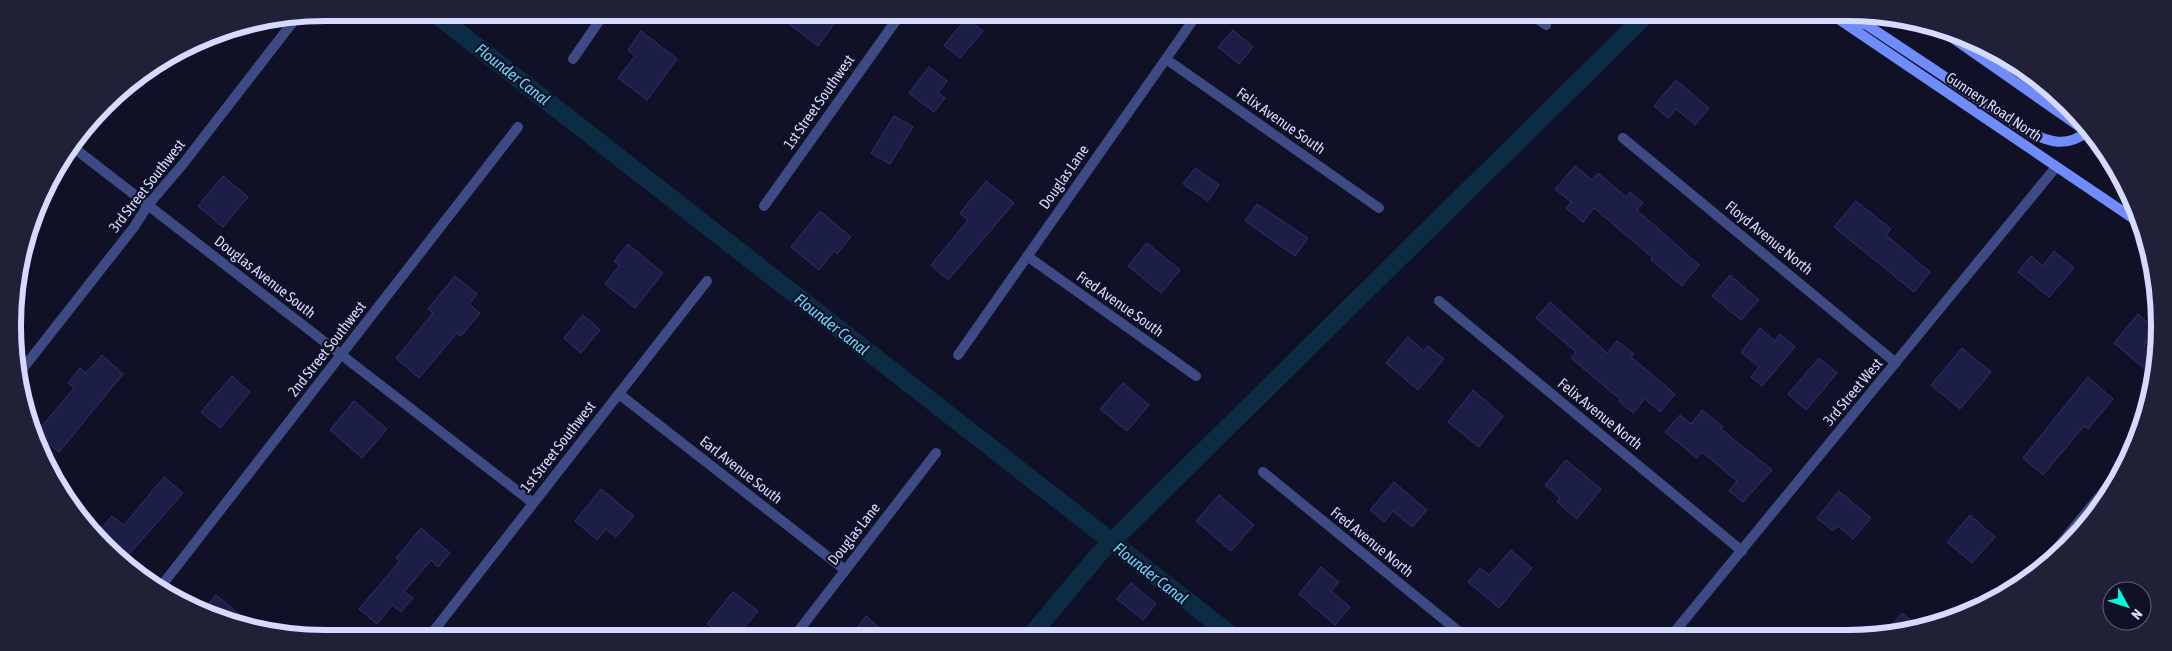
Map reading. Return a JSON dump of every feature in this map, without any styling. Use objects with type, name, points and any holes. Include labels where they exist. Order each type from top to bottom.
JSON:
[{"type":"main road","name":"Gunnery Road North","points":[[1843,21],[2130,216]]},
{"type":"main road","points":[[1852,21],[1867,25],[2028,132],[2049,141],[2078,139],[2083,135]]},
{"type":"main road","points":[[1959,42],[2072,121]]},
{"type":"street","points":[[573,59],[599,21]]},
{"type":"street","name":"1st Street Southwest","points":[[764,206],[896,21]]},
{"type":"street","name":"Douglas Lane","points":[[958,355],[1193,21]]},
{"type":"street","points":[[1542,21],[1546,24]]},
{"type":"street","name":"3rd Street Southwest","points":[[24,367],[292,23]]},
{"type":"street","name":"Felix Avenue South","points":[[1166,59],[1379,208]]},
{"type":"street","name":"2nd Street Southwest","points":[[164,583],[518,127]]},
{"type":"street","name":"Floyd Avenue North","points":[[1623,138],[1896,363]]},
{"type":"street","name":"Douglas Avenue South","points":[[77,150],[533,503]]},
{"type":"street","name":"3rd Street West","points":[[1676,630],[2056,167]]},
{"type":"street","name":"Fred Avenue South","points":[[1027,256],[1196,376]]},
{"type":"street","name":"1st Street Southwest","points":[[434,630],[707,281]]},
{"type":"street","name":"Felix Avenue North","points":[[1439,301],[1742,551]]},
{"type":"street","name":"Earl Avenue South","points":[[619,394],[845,570]]},
{"type":"street","name":"Douglas Lane","points":[[799,630],[936,453]]},
{"type":"street","name":"Fred Avenue North","points":[[1263,472],[1457,630]]},
{"type":"street","points":[[2080,520],[2090,508]]},
{"type":"building","points":[[785,21],[836,21],[818,46]]},
{"type":"building","points":[[964,21],[971,21],[983,31],[960,58],[944,45]]},
{"type":"building","points":[[1233,30],[1253,47],[1239,64],[1218,47]]},
{"type":"building","points":[[641,31],[677,59],[647,100],[618,78],[635,56],[628,50]]},
{"type":"building","points":[[929,67],[947,81],[938,93],[945,98],[934,112],[909,93]]},
{"type":"building","points":[[1676,80],[1709,108],[1695,125],[1676,109],[1668,118],[1654,106]]},
{"type":"building","points":[[894,116],[913,127],[890,164],[871,153]]},
{"type":"building","points":[[1575,166],[1592,180],[1598,173],[1626,197],[1630,192],[1643,203],[1637,210],[1699,265],[1682,286],[1651,260],[1653,258],[1594,208],[1583,222],[1566,208],[1571,202],[1555,189]]},
{"type":"building","points":[[1195,168],[1219,185],[1208,201],[1183,184]]},
{"type":"building","points":[[223,176],[248,197],[223,227],[198,206]]},
{"type":"building","points":[[986,181],[1014,203],[948,280],[931,265],[968,220],[960,213]]},
{"type":"building","points":[[1856,201],[1891,229],[1886,235],[1930,272],[1914,292],[1834,227]]},
{"type":"building","points":[[1257,204],[1308,238],[1295,256],[1245,221]]},
{"type":"building","points":[[820,211],[851,237],[837,254],[834,251],[819,270],[791,247]]},
{"type":"building","points":[[1147,243],[1180,270],[1161,293],[1128,266]]},
{"type":"building","points":[[628,244],[663,273],[635,308],[605,284],[619,266],[614,261]]},
{"type":"building","points":[[2054,251],[2074,268],[2049,297],[2018,272],[2031,256],[2043,266]]},
{"type":"building","points":[[1730,275],[1759,300],[1741,320],[1712,296]]},
{"type":"building","points":[[455,276],[477,294],[469,304],[480,313],[461,336],[457,333],[419,378],[396,358],[433,313],[428,309]]},
{"type":"building","points":[[1550,302],[1607,353],[1617,341],[1634,354],[1631,357],[1675,394],[1660,412],[1645,399],[1633,413],[1619,401],[1621,400],[1571,358],[1576,352],[1536,318]]},
{"type":"building","points":[[2138,314],[2151,325],[2150,337],[2144,345],[2150,349],[2148,365],[2145,369],[2114,343]]},
{"type":"building","points":[[583,315],[600,330],[581,353],[564,338]]},
{"type":"building","points":[[1760,328],[1775,341],[1780,334],[1795,347],[1762,386],[1751,377],[1759,367],[1741,352]]},
{"type":"building","points":[[1408,337],[1424,351],[1428,346],[1444,359],[1418,390],[1386,363]]},
{"type":"building","points":[[1962,348],[1991,372],[1960,409],[1931,385]]},
{"type":"building","points":[[102,355],[123,374],[59,452],[43,439],[39,429],[74,388],[68,383],[80,368],[86,373]]},
{"type":"building","points":[[1819,358],[1837,373],[1806,410],[1788,394]]},
{"type":"building","points":[[232,376],[250,392],[220,428],[201,412]]},
{"type":"building","points":[[2088,377],[2113,399],[2088,429],[2084,426],[2043,475],[2023,458]]},
{"type":"building","points":[[1123,383],[1149,405],[1127,431],[1100,409]]},
{"type":"building","points":[[1473,390],[1503,416],[1479,447],[1448,422]]},
{"type":"building","points":[[354,401],[387,429],[362,458],[330,430]]},
{"type":"building","points":[[1702,410],[1723,427],[1721,429],[1772,470],[1743,502],[1729,491],[1737,481],[1702,452],[1697,458],[1665,432],[1680,415],[1691,424]]},
{"type":"building","points":[[1566,460],[1601,489],[1577,519],[1557,502],[1560,498],[1545,485]]},
{"type":"building","points":[[164,477],[183,493],[127,556],[100,530],[112,516],[124,525]]},
{"type":"building","points":[[1394,482],[1427,510],[1412,527],[1393,511],[1384,522],[1370,510]]},
{"type":"building","points":[[601,489],[634,516],[616,537],[606,529],[597,540],[575,521]]},
{"type":"building","points":[[1839,491],[1871,518],[1853,539],[1838,526],[1833,531],[1817,518]]},
{"type":"building","points":[[1219,495],[1254,525],[1231,551],[1196,521]]},
{"type":"building","points":[[1970,515],[1995,537],[1972,563],[1947,542]]},
{"type":"building","points":[[421,528],[450,553],[438,567],[431,560],[404,592],[413,598],[401,612],[392,605],[377,624],[359,609],[400,561],[396,558]]},
{"type":"building","points":[[1511,550],[1532,568],[1499,608],[1468,582],[1480,568],[1489,575]]},
{"type":"building","points":[[1321,567],[1339,582],[1331,591],[1350,607],[1335,625],[1299,594]]},
{"type":"building","points":[[1131,583],[1156,604],[1143,620],[1117,599]]},
{"type":"building","points":[[733,592],[758,611],[742,630],[716,630],[707,624]]},
{"type":"building","points":[[216,595],[244,618],[228,614],[207,606]]},
{"type":"building","points":[[1902,613],[1913,622],[1906,624],[1890,626]]},
{"type":"building","points":[[866,616],[882,630],[855,630]]},
{"type":"waterway","name":"Flounder Canal","points":[[444,21],[1225,630]]},
{"type":"waterway","points":[[1035,630],[1099,554],[1640,21]]}]
